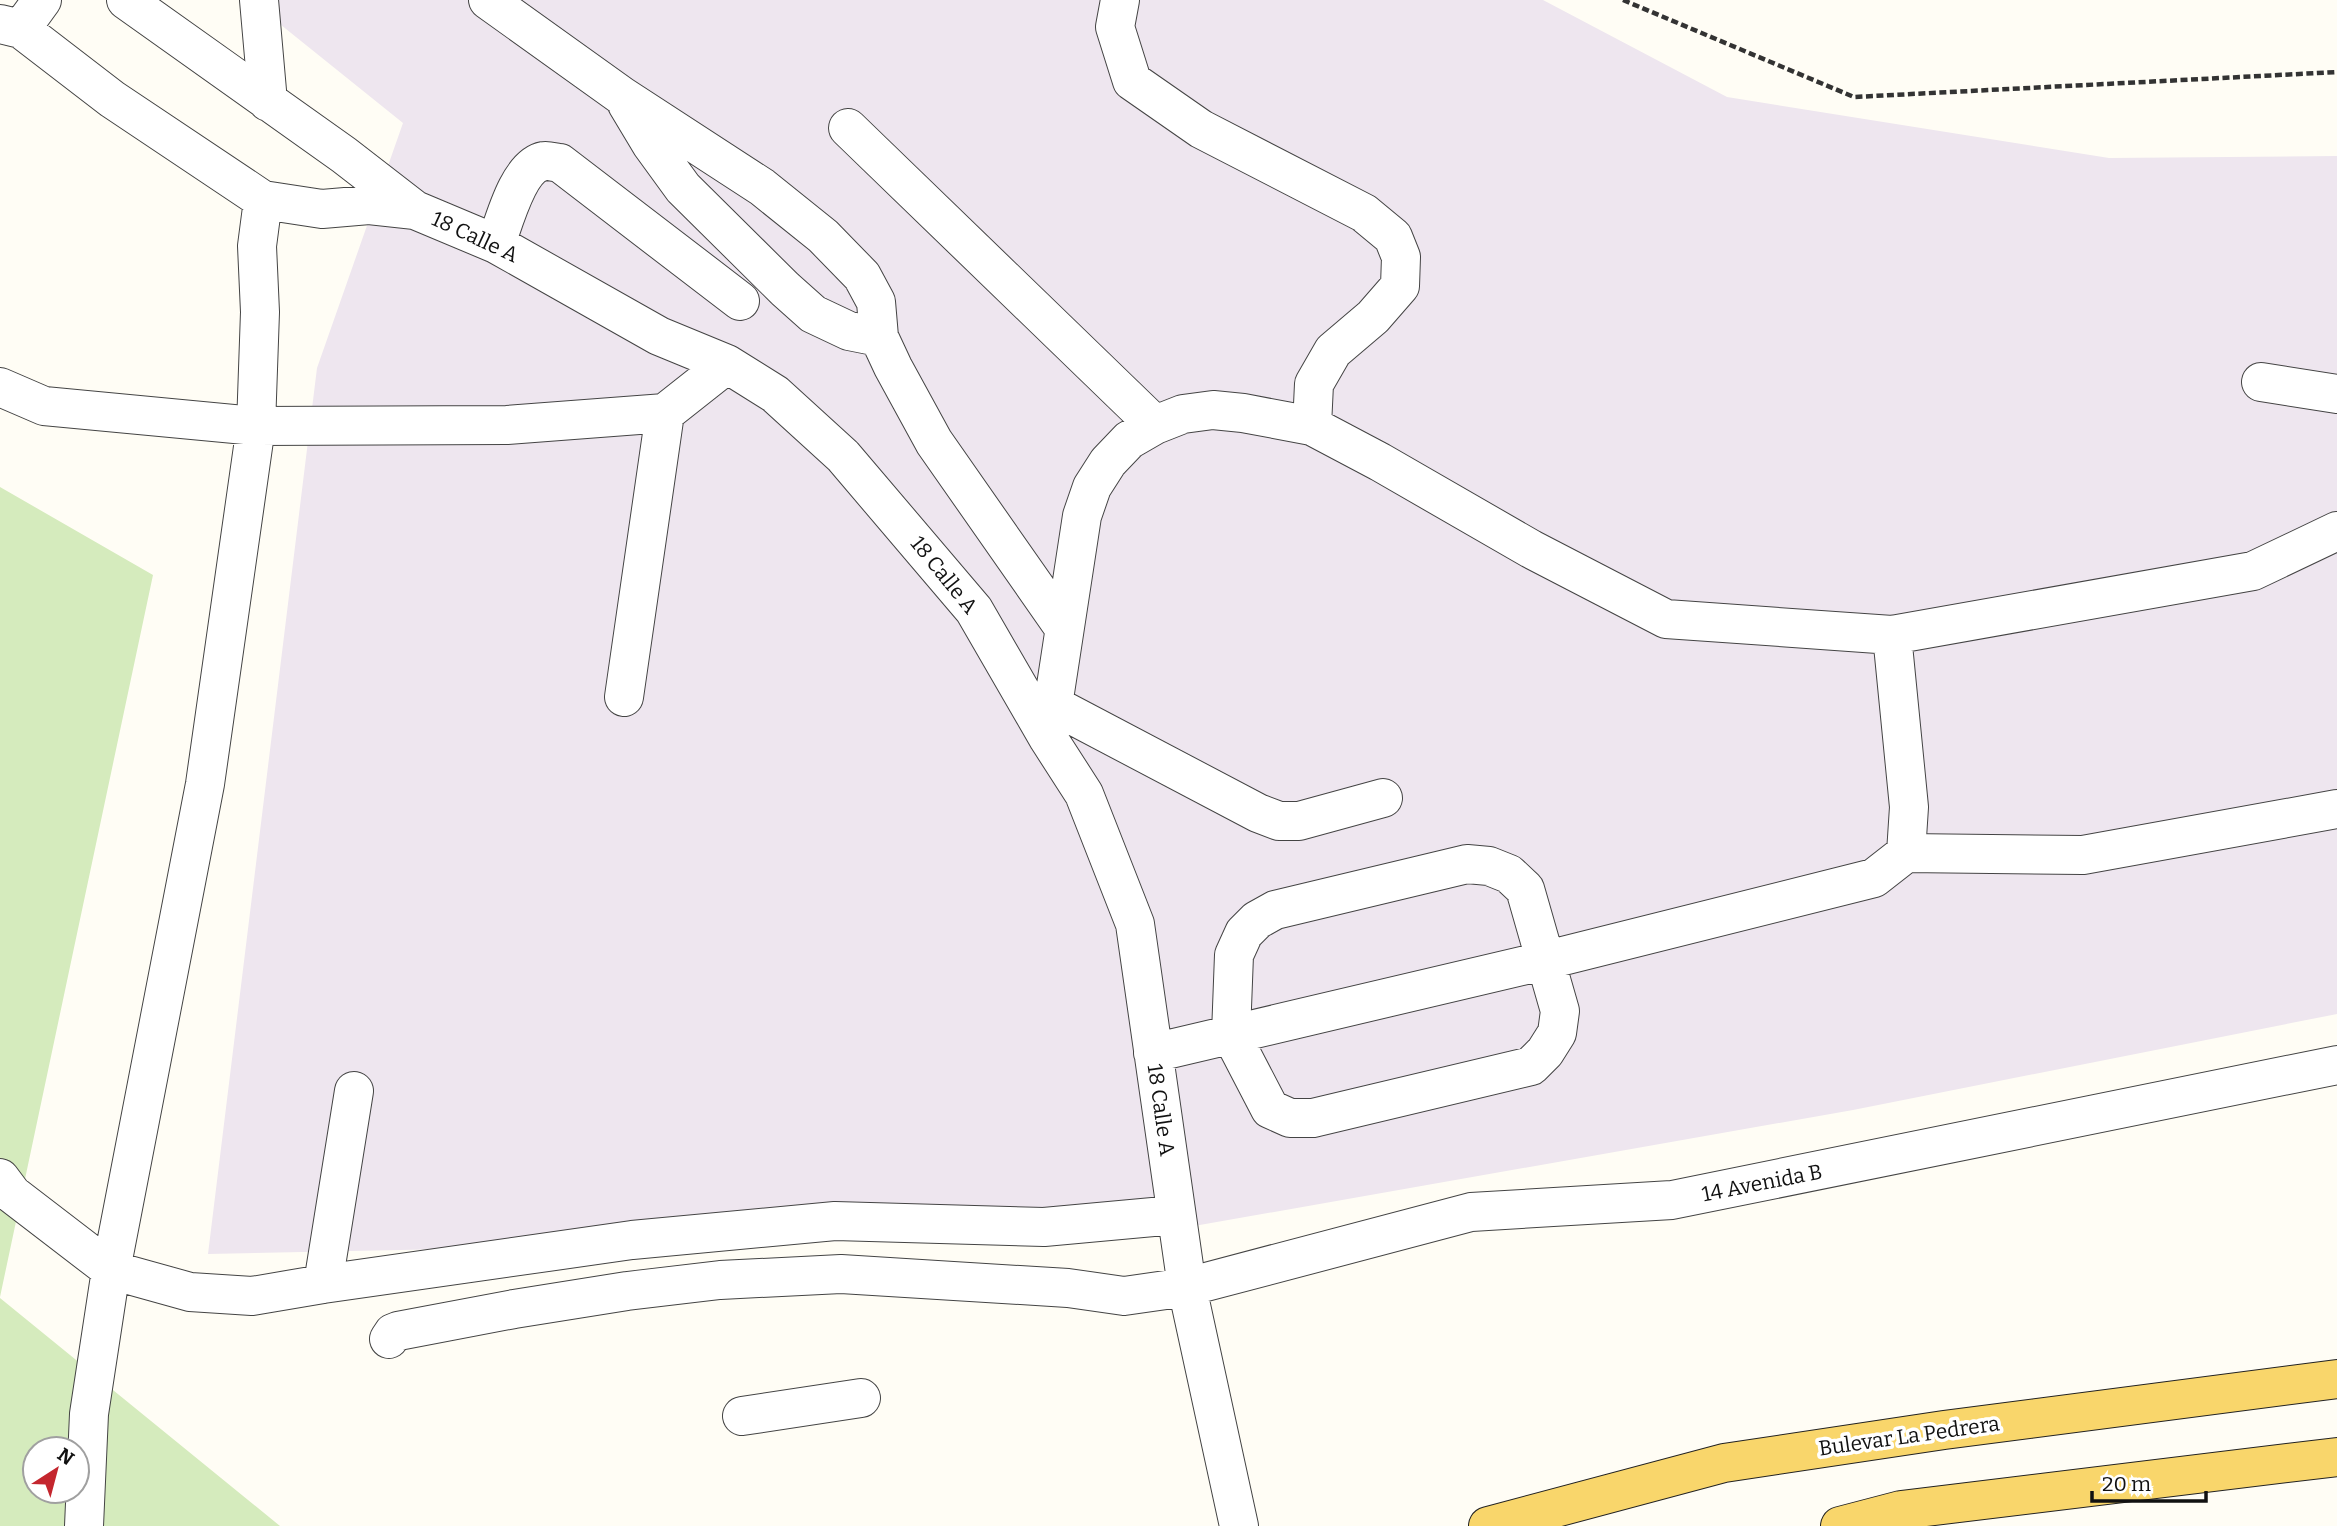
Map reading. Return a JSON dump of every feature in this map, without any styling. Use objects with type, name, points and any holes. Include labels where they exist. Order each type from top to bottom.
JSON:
[{"type":"main road","name":"Bulevar La Pedrera","points":[[1488,1526],[1724,1463],[1944,1430],[2337,1378]]},
{"type":"main road","points":[[1840,1526],[2337,1457]]},
{"type":"street","name":"18 Calle A","points":[[126,0],[344,155],[415,209],[496,244],[659,336],[727,364],[775,394],[834,447],[974,610],[1050,722],[1084,794],[1135,924],[1187,1287],[1239,1526]]},
{"type":"street","points":[[259,0],[268,102]]},
{"type":"street","points":[[488,0],[622,96],[762,187],[823,236],[862,276],[876,302],[879,337],[892,367],[934,442],[1064,628]]},
{"type":"street","points":[[1119,0],[1115,27],[1132,81],[1201,129],[1364,213],[1393,237],[1401,257],[1400,286],[1374,317],[1333,351],[1314,384],[1312,426]]},
{"type":"street","points":[[21,18],[113,99],[263,200],[322,209],[369,205],[415,209]]},
{"type":"street","points":[[622,96],[651,144],[683,188],[785,289],[813,314],[849,331],[879,337]]},
{"type":"street","points":[[848,128],[1155,425]]},
{"type":"street","points":[[496,244],[514,195],[528,170],[544,161],[560,163],[740,301]]},
{"type":"street","points":[[84,1526],[89,1414],[111,1270],[205,783],[256,426],[260,312],[257,246],[263,200]]},
{"type":"street","points":[[0,387],[44,406],[256,426],[507,425],[665,413],[727,364]]},
{"type":"street","points":[[2261,382],[2337,394]]},
{"type":"street","points":[[1383,798],[1300,821],[1279,821],[1050,722],[1082,516],[1092,487],[1108,462],[1129,440],[1155,425],[1183,414],[1213,410],[1312,426],[1380,462],[1531,550],[1666,619],[1892,635],[2253,571],[2337,531]]},
{"type":"street","points":[[624,697],[665,413]]},
{"type":"street","points":[[1892,635],[1909,807],[1906,853]]},
{"type":"street","points":[[1153,1053],[1547,960],[1874,878],[1906,853],[2083,855],[2337,810]]},
{"type":"street","points":[[1467,864],[1489,866],[1509,874],[1525,889],[1560,1011],[1557,1033],[1545,1052],[1531,1066],[1313,1118],[1290,1118],[1270,1109],[1231,1034],[1234,955],[1244,933],[1257,920],[1275,910],[1467,864]]},
{"type":"street","name":"14 Avenida B","points":[[389,1339],[398,1331],[514,1309],[720,1280],[841,1275],[1055,1287],[1124,1296],[1187,1287],[1471,1212],[1672,1200],[2337,1065]]},
{"type":"street","points":[[323,1284],[354,1091]]},
{"type":"street","points":[[4,1190],[111,1270],[190,1292],[252,1296],[632,1240],[835,1221],[1045,1227],[1175,1215]]},
{"type":"street","points":[[742,1416],[860,1398]]},
{"type":"path","points":[[1623,0],[1854,97],[2337,72]]},
{"type":"shaded area","points":[[250,0],[1543,0],[1727,97],[2109,158],[2337,156],[2337,1014],[1853,1110],[1143,1235],[208,1254],[317,368],[403,123]]},
{"type":"green space","points":[[0,487],[153,575],[0,1297]]},
{"type":"green space","points":[[0,1298],[280,1526],[0,1526]]}]
